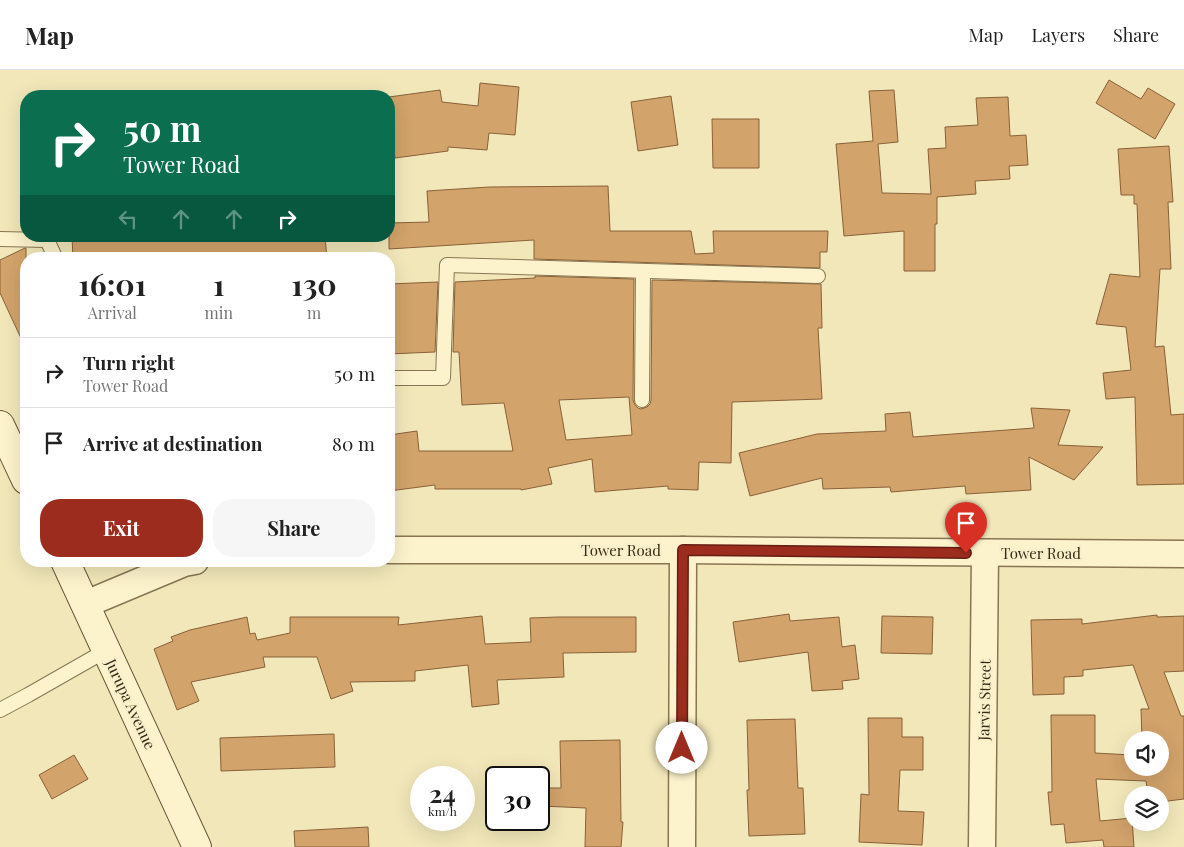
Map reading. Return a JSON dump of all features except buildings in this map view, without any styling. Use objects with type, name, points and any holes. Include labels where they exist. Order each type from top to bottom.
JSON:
[{"type":"main road","points":[[0,425],[20,467]]},
{"type":"main road","name":"Jurupa Avenue","points":[[68,567],[197,847]]},
{"type":"street","name":"Tower Road","points":[[395,550],[1184,554]]},
{"type":"street","points":[[682,847],[683,550]]},
{"type":"street","name":"Jarvis Street","points":[[982,847],[985,553]]},
{"type":"street","points":[[86,604],[174,567]]},
{"type":"lane","points":[[0,240],[20,240]]},
{"type":"lane","points":[[395,378],[443,378],[447,265],[818,276]]},
{"type":"lane","points":[[642,400],[643,271]]},
{"type":"lane","points":[[0,710],[107,650]]},
{"type":"route","points":[[682,748],[683,550],[966,553]]}]
